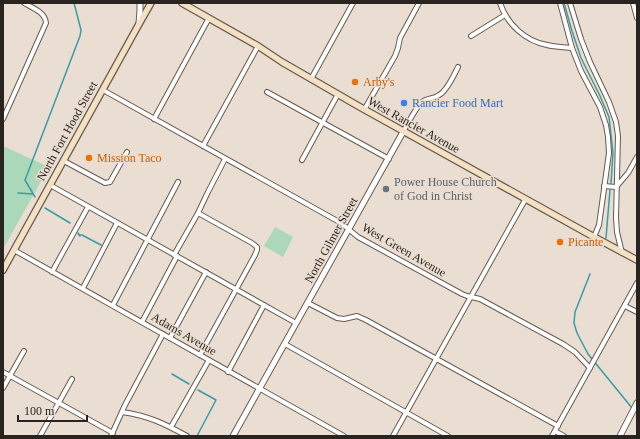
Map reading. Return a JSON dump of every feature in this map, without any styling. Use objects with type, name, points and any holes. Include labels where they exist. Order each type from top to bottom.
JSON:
[{"type":"main road","name":"North Fort Hood Street","points":[[3,270],[151,3]]},
{"type":"main road","name":"West Rancier Avenue","points":[[182,3],[258,46],[282,62],[364,110],[594,238],[637,260]]},
{"type":"street","points":[[3,119],[46,23],[40,12],[24,3]]},
{"type":"street","points":[[139,24],[140,3]]},
{"type":"street","points":[[311,79],[353,3]]},
{"type":"street","points":[[364,110],[395,56],[400,38],[419,3]]},
{"type":"street","points":[[500,3],[505,15],[517,31],[524,36],[546,45],[572,48]]},
{"type":"street","points":[[560,3],[572,48],[581,71],[600,107],[606,125],[609,153],[599,225],[594,238]]},
{"type":"street","points":[[570,3],[580,39],[609,102],[616,122],[618,136],[616,218],[617,232],[622,253]]},
{"type":"street","points":[[633,3],[637,18]]},
{"type":"street","points":[[470,36],[505,15]]},
{"type":"street","points":[[154,119],[209,18]]},
{"type":"street","points":[[203,146],[258,46]]},
{"type":"street","name":"North Gilmer Street","points":[[233,436],[421,102],[442,94],[458,67]]},
{"type":"street","name":"West Green Avenue","points":[[102,90],[341,223],[358,237],[462,294],[485,301],[563,344],[591,366]]},
{"type":"street","points":[[266,92],[389,159]]},
{"type":"street","points":[[302,160],[338,94]]},
{"type":"street","points":[[64,161],[107,183],[110,182],[127,152]]},
{"type":"street","points":[[616,187],[628,173],[637,157]]},
{"type":"street","points":[[142,322],[225,159]]},
{"type":"street","points":[[113,305],[178,182]]},
{"type":"street","points":[[50,185],[296,323]]},
{"type":"street","points":[[604,186],[616,187]]},
{"type":"street","points":[[393,436],[525,200]]},
{"type":"street","points":[[52,272],[88,207]]},
{"type":"street","points":[[198,213],[257,247],[255,255],[200,354]]},
{"type":"street","points":[[83,288],[118,223]]},
{"type":"street","name":"Adams Avenue","points":[[14,250],[200,354],[228,372],[344,436]]},
{"type":"street","points":[[170,338],[206,272]]},
{"type":"street","points":[[552,436],[637,283]]},
{"type":"street","points":[[308,303],[337,318],[344,319],[357,316],[360,317],[558,426]]},
{"type":"street","points":[[228,372],[264,305]]},
{"type":"street","points":[[625,306],[637,312]]},
{"type":"street","points":[[3,372],[112,435],[125,405],[164,334]]},
{"type":"street","points":[[285,344],[448,436]]},
{"type":"street","points":[[3,388],[24,350]]},
{"type":"street","points":[[171,427],[209,360]]},
{"type":"street","points":[[40,436],[72,379]]},
{"type":"street","points":[[620,436],[637,403]]},
{"type":"street","points":[[122,412],[159,421],[187,436]]},
{"type":"street","points":[[555,431],[564,436]]},
{"type":"green space","points":[[3,146],[49,167],[3,249]]},
{"type":"green space","points":[[275,227],[293,237],[283,257],[264,246]]},
{"type":"waterway","points":[[35,197],[25,180],[80,36],[81,30],[74,3]]},
{"type":"waterway","points":[[564,3],[581,58],[609,117],[613,153],[611,183]]},
{"type":"waterway","points":[[606,238],[610,190]]},
{"type":"waterway","points":[[18,193],[33,194]]},
{"type":"waterway","points":[[45,208],[70,223]]},
{"type":"waterway","points":[[79,235],[82,235],[101,245]]},
{"type":"waterway","points":[[590,274],[575,312],[574,323],[577,333],[588,354],[632,408]]},
{"type":"waterway","points":[[172,374],[189,384]]},
{"type":"waterway","points":[[197,436],[216,400],[198,390]]},
{"type":"place","name":"Arby's","points":[[355,82]]},
{"type":"place","name":"Rancier Food Mart","points":[[404,103]]},
{"type":"place","name":"Mission Taco","points":[[89,158]]},
{"type":"place","name":"Power House Church of God in Christ","points":[[386,189]]},
{"type":"place","name":"Picante","points":[[560,242]]}]
